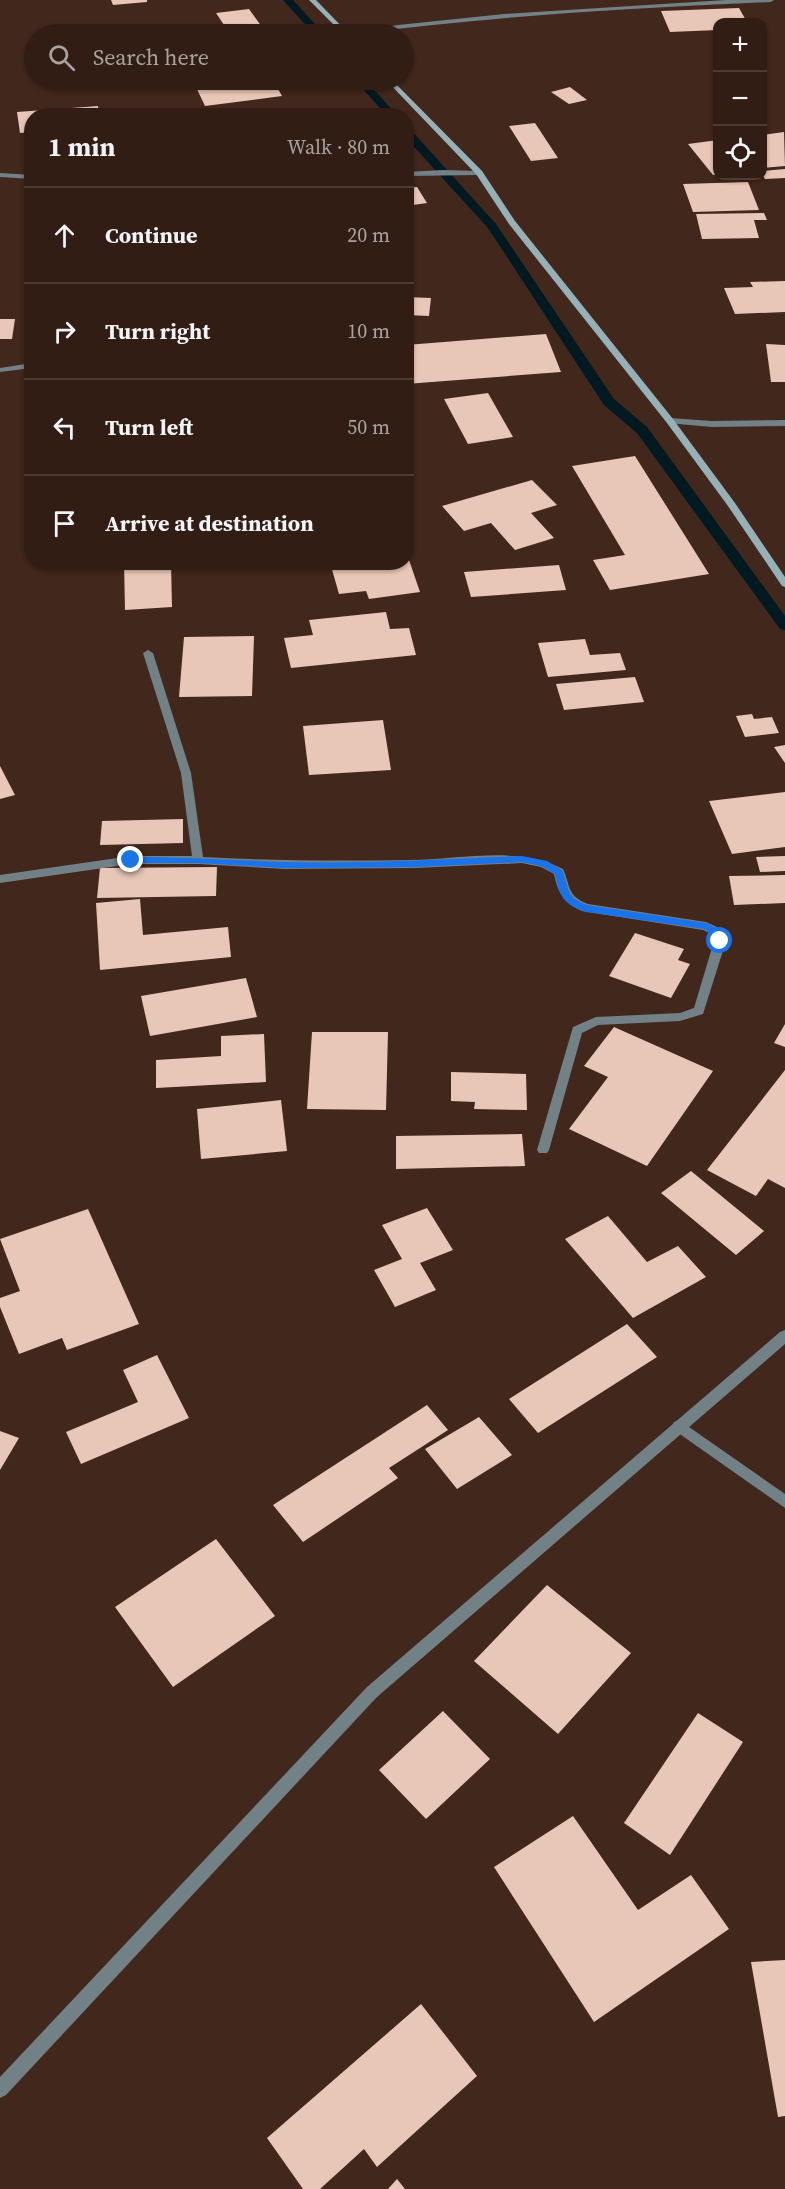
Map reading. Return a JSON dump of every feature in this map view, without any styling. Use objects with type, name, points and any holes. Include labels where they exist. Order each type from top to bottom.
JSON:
[{"type":"main road","points":[[312,0],[335,24]]},
{"type":"main road","points":[[399,90],[479,173],[513,222],[732,505],[785,584]]},
{"type":"street","points":[[413,24],[521,13],[771,0]]},
{"type":"street","points":[[414,173],[443,171],[479,173]]},
{"type":"street","points":[[0,175],[24,176]]},
{"type":"street","points":[[0,370],[24,366]]},
{"type":"street","points":[[670,422],[785,423]]},
{"type":"street","points":[[148,652],[186,773],[198,860]]},
{"type":"street","points":[[0,879],[131,860],[198,860],[284,865],[416,864],[522,859],[544,864],[559,872],[564,891],[571,903],[586,908],[706,926],[717,932],[720,941],[699,1011],[681,1017],[596,1021],[577,1029],[543,1150]]},
{"type":"street","points":[[0,2089],[372,1692],[785,1336]]},
{"type":"street","points":[[680,1426],[785,1502]]},
{"type":"building","points":[[111,0],[147,0],[147,2],[113,5]]},
{"type":"building","points":[[739,8],[745,18],[713,18],[713,30],[670,32],[661,11]]},
{"type":"building","points":[[249,9],[260,24],[223,24],[216,13]]},
{"type":"building","points":[[570,87],[587,100],[569,104],[551,92]]},
{"type":"building","points":[[197,90],[279,90],[282,96],[205,106]]},
{"type":"building","points":[[98,106],[98,108],[71,108]]},
{"type":"building","points":[[24,111],[24,133],[20,133],[17,112]]},
{"type":"building","points":[[535,123],[558,158],[531,161],[509,126]]},
{"type":"building","points":[[784,132],[785,166],[767,168],[767,134]]},
{"type":"building","points":[[713,141],[713,175],[688,144]]},
{"type":"building","points":[[785,169],[785,178],[767,179],[767,171]]},
{"type":"building","points":[[748,182],[759,210],[693,212],[683,184]]},
{"type":"building","points":[[414,187],[417,187],[427,203],[414,205]]},
{"type":"building","points":[[764,213],[767,220],[754,220],[759,238],[702,239],[696,214]]},
{"type":"building","points":[[785,281],[785,312],[735,314],[724,288],[753,287],[750,282]]},
{"type":"building","points":[[414,297],[431,298],[429,316],[414,315]]},
{"type":"building","points":[[0,319],[15,319],[12,339],[0,339]]},
{"type":"building","points":[[546,334],[561,372],[414,383],[414,344]]},
{"type":"building","points":[[766,344],[785,345],[785,382],[771,382]]},
{"type":"building","points":[[488,393],[513,437],[468,444],[444,399]]},
{"type":"building","points":[[635,456],[709,574],[610,590],[593,560],[625,555],[572,466]]},
{"type":"building","points":[[532,480],[557,505],[531,513],[554,538],[515,550],[491,523],[464,531],[442,506]]},
{"type":"building","points":[[559,565],[566,590],[471,597],[464,572]]},
{"type":"building","points":[[124,570],[171,570],[172,607],[125,610]]},
{"type":"building","points":[[332,570],[412,570],[420,592],[369,599],[366,591],[339,594]]},
{"type":"building","points":[[386,612],[390,629],[409,628],[416,655],[291,668],[284,638],[313,635],[309,620]]},
{"type":"building","points":[[254,636],[252,696],[179,697],[184,637]]},
{"type":"building","points":[[585,639],[590,655],[620,653],[626,670],[548,677],[538,643]]},
{"type":"building","points":[[635,677],[644,702],[564,710],[556,684]]},
{"type":"building","points":[[752,714],[754,719],[772,717],[779,733],[745,737],[736,716]]},
{"type":"building","points":[[383,720],[391,770],[309,775],[303,726]]},
{"type":"building","points":[[785,745],[785,763],[774,747]]},
{"type":"building","points":[[0,766],[15,795],[0,799]]},
{"type":"building","points":[[785,792],[785,847],[732,854],[709,801]]},
{"type":"building","points":[[183,819],[183,843],[100,845],[102,821]]},
{"type":"building","points":[[785,856],[785,871],[760,872],[756,857]]},
{"type":"building","points":[[217,867],[216,896],[97,898],[100,868]]},
{"type":"building","points":[[785,875],[785,903],[734,905],[729,876]]},
{"type":"building","points":[[140,899],[143,935],[228,927],[231,957],[100,970],[96,903]]},
{"type":"building","points":[[635,933],[684,949],[678,960],[690,964],[671,998],[609,976]]},
{"type":"building","points":[[246,978],[257,1017],[150,1036],[141,996]]},
{"type":"building","points":[[785,1024],[785,1047],[774,1043]]},
{"type":"building","points":[[614,1027],[713,1071],[647,1166],[569,1129],[608,1077],[584,1066]]},
{"type":"building","points":[[312,1032],[388,1032],[386,1110],[307,1109]]},
{"type":"building","points":[[264,1034],[266,1082],[156,1088],[156,1060],[221,1056],[221,1036]]},
{"type":"building","points":[[785,1070],[785,1188],[768,1179],[756,1196],[707,1170]]},
{"type":"building","points":[[451,1072],[526,1074],[527,1110],[474,1109],[475,1102],[451,1101]]},
{"type":"building","points":[[281,1100],[287,1151],[201,1159],[197,1109]]},
{"type":"building","points":[[522,1134],[525,1166],[396,1169],[396,1136]]},
{"type":"building","points":[[691,1171],[764,1231],[736,1255],[661,1193]]},
{"type":"building","points":[[427,1208],[453,1250],[420,1263],[436,1290],[395,1307],[374,1270],[402,1259],[382,1225]]},
{"type":"building","points":[[88,1209],[139,1324],[67,1350],[62,1338],[19,1354],[0,1307],[0,1298],[20,1291],[0,1239]]},
{"type":"building","points":[[608,1216],[647,1262],[678,1246],[706,1277],[633,1318],[565,1239]]},
{"type":"building","points":[[627,1324],[657,1357],[538,1433],[509,1399]]},
{"type":"building","points":[[157,1355],[189,1418],[81,1464],[66,1432],[138,1402],[123,1370]]},
{"type":"building","points":[[427,1405],[448,1430],[389,1468],[398,1478],[303,1542],[273,1505]]},
{"type":"building","points":[[479,1417],[512,1455],[457,1489],[425,1449]]},
{"type":"building","points":[[0,1431],[19,1438],[0,1470]]},
{"type":"building","points":[[216,1539],[275,1616],[173,1687],[115,1607]]},
{"type":"building","points":[[547,1585],[631,1653],[558,1734],[474,1661]]},
{"type":"building","points":[[443,1711],[490,1759],[426,1819],[379,1770]]},
{"type":"building","points":[[698,1713],[743,1742],[670,1855],[624,1823]]},
{"type":"building","points":[[573,1816],[638,1910],[691,1875],[729,1929],[594,2022],[494,1867]]},
{"type":"building","points":[[785,1960],[785,2116],[778,2117],[751,1962]]},
{"type":"building","points":[[421,2004],[477,2076],[377,2167],[364,2149],[320,2189],[303,2189],[267,2138]]},
{"type":"building","points":[[397,2179],[405,2189],[388,2189]]},
{"type":"waterway","points":[[288,0],[310,24]]},
{"type":"waterway","points":[[369,90],[386,108]]},
{"type":"waterway","points":[[414,140],[492,226],[609,402],[642,430],[785,626]]},
{"type":"route","points":[[131,860],[198,860],[284,865],[366,862],[416,864],[522,859],[544,864],[559,872],[564,891],[571,903],[586,908],[706,926],[717,932],[720,941]]}]
